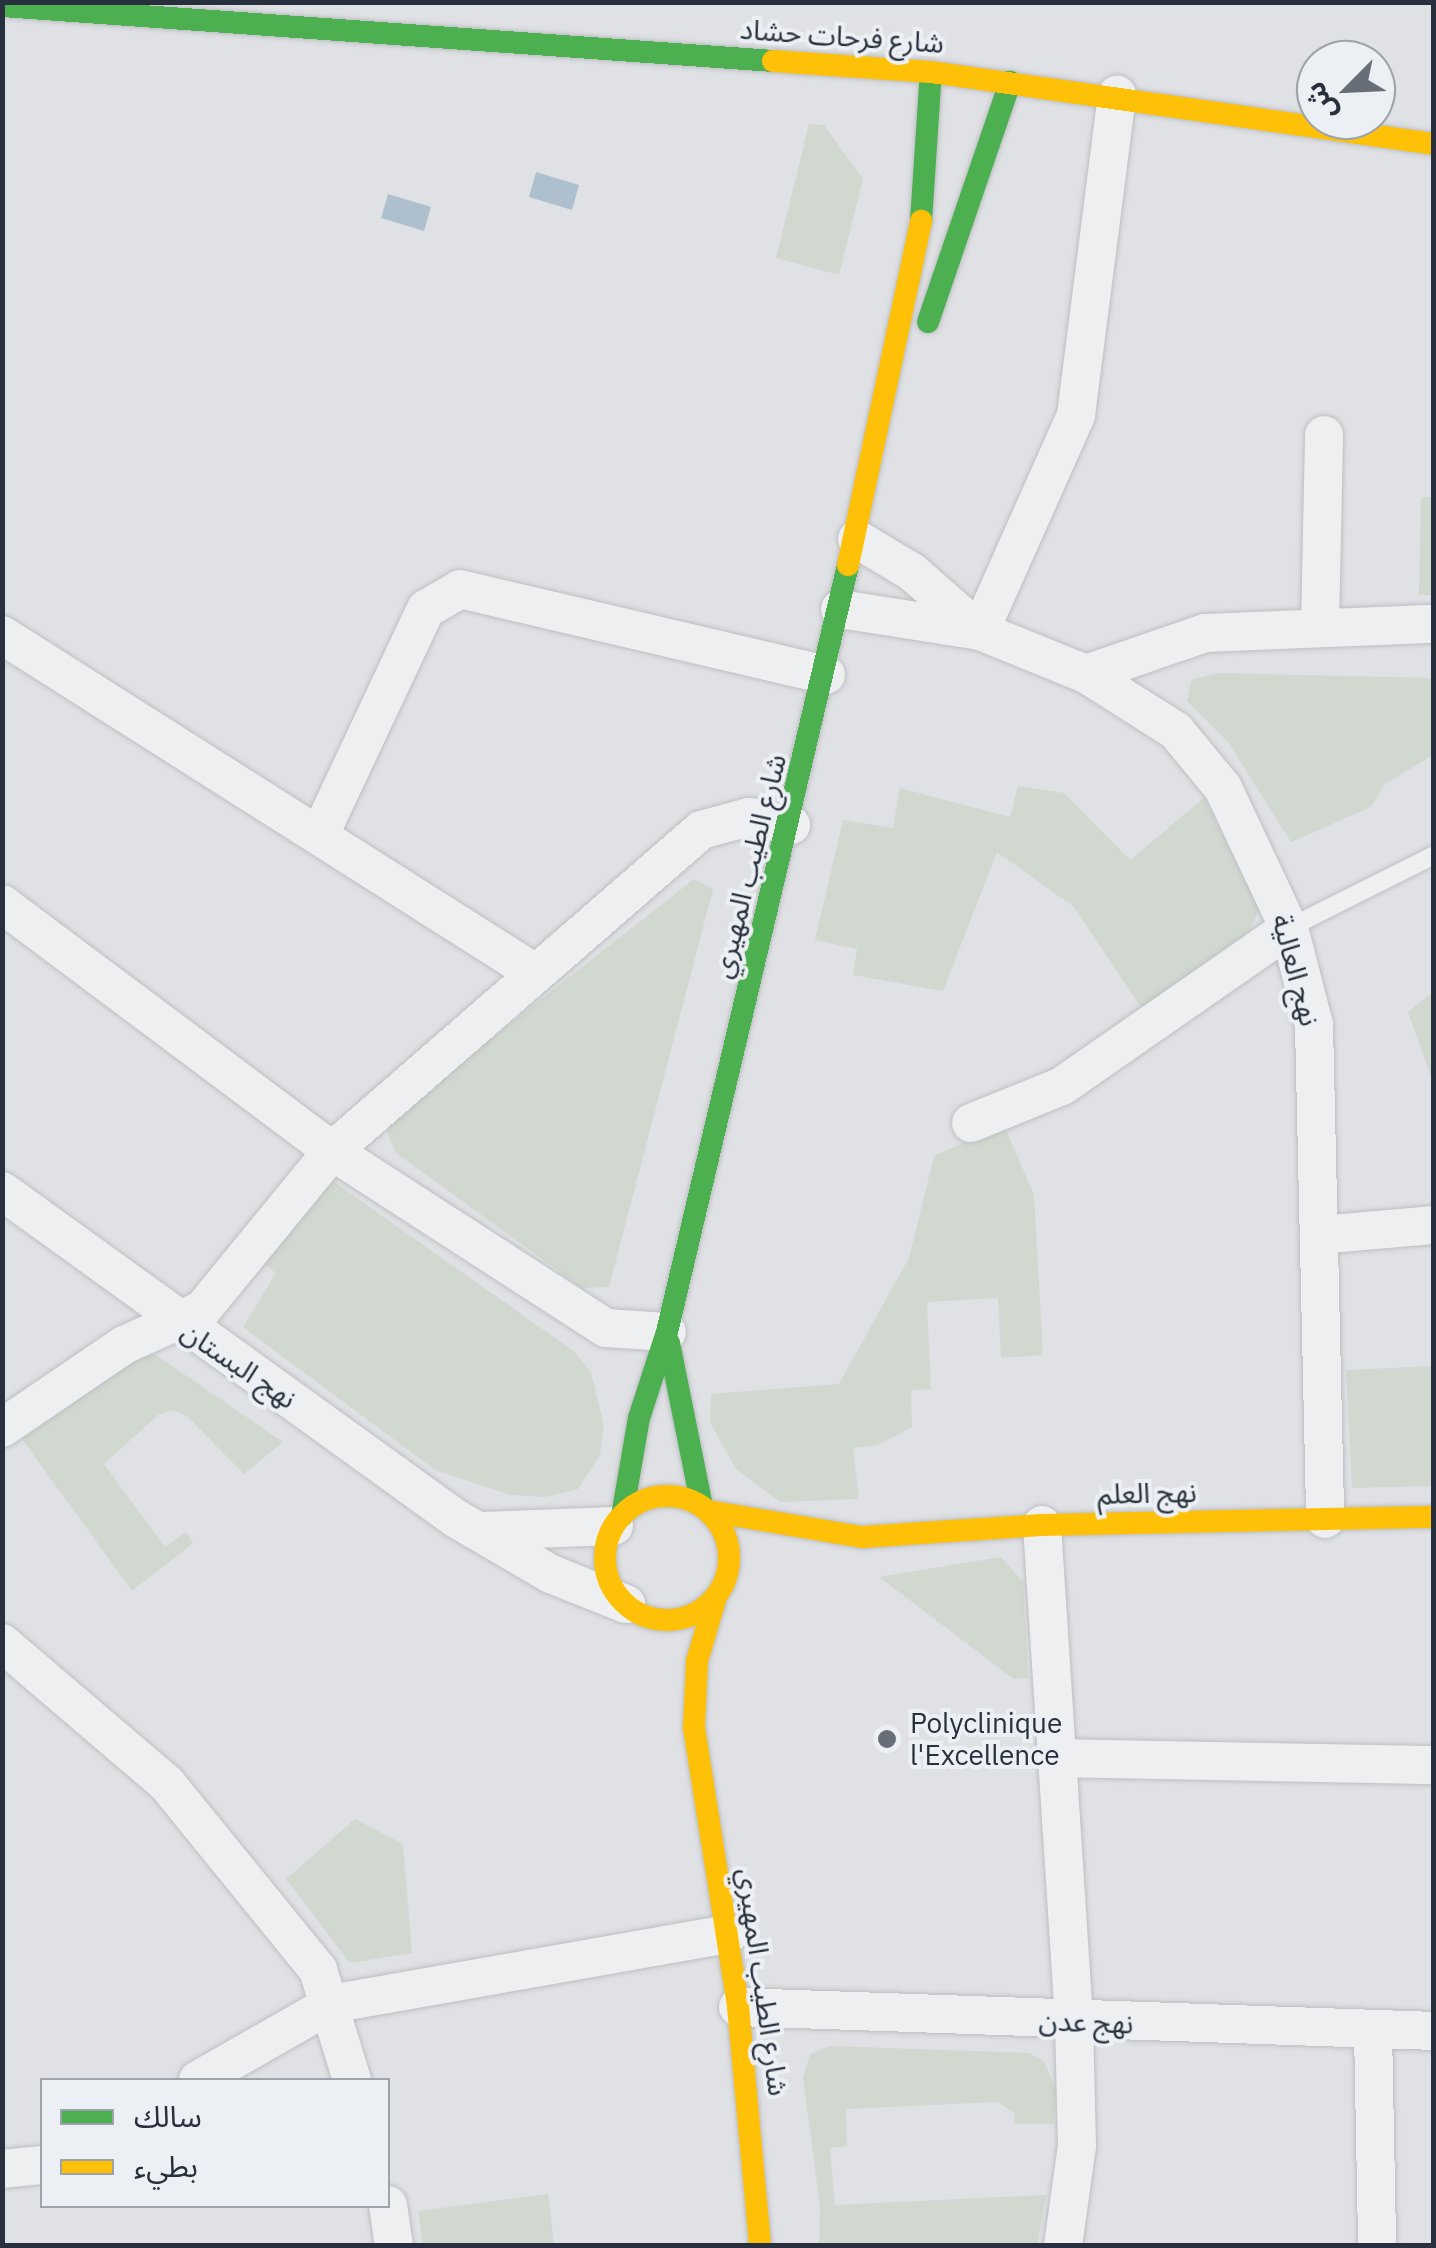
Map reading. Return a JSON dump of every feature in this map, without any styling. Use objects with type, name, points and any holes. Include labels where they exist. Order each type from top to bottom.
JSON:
[{"type":"street","name":"شارع فرحات حشاد","points":[[2,6],[931,72],[1117,95],[1434,144]]},
{"type":"street","name":"شارع الطيب المهيري","points":[[618,1521],[639,1418],[667,1332],[857,539],[926,193],[931,72]]},
{"type":"street","name":"شارع الطيب المهيري","points":[[884,413],[912,368],[1010,82]]},
{"type":"street","points":[[980,632],[1076,416],[1117,95]]},
{"type":"street","points":[[1320,628],[1324,435]]},
{"type":"street","name":"نهج العالية","points":[[857,539],[912,572],[980,632]]},
{"type":"street","points":[[320,834],[426,609],[460,589],[826,675]]},
{"type":"street","name":"نهج العالية","points":[[840,609],[980,632],[1086,674],[1176,731],[1224,788],[1289,928],[1314,1025],[1325,1519]]},
{"type":"street","points":[[1086,674],[1205,633],[1434,624]]},
{"type":"street","points":[[2,635],[535,972]]},
{"type":"street","points":[[2,1428],[124,1344],[202,1310],[332,1151],[702,830],[749,816],[790,826]]},
{"type":"street","points":[[2,904],[332,1151],[606,1328],[667,1332]]},
{"type":"street","points":[[971,1123],[1062,1086],[1289,928]]},
{"type":"street","name":"نهج البستان","points":[[2,1191],[175,1322],[482,1531],[550,1574],[629,1606]]},
{"type":"street","points":[[1319,1236],[1434,1225]]},
{"type":"street","name":"شارع الطيب المهيري","points":[[667,1332],[682,1434],[705,1509]]},
{"type":"street","points":[[482,1531],[618,1521],[652,1497],[705,1509],[726,1538],[719,1591]]},
{"type":"street","name":"نهج العلم","points":[[705,1509],[862,1536]]},
{"type":"street","name":"نهج العلم","points":[[808,1552],[862,1536],[1042,1525],[1434,1517]]},
{"type":"street","points":[[618,1521],[606,1566],[651,1638]]},
{"type":"street","points":[[1042,1525],[1074,2022],[1077,2146],[1064,2246]]},
{"type":"street","points":[[629,1606],[668,1620],[702,1609],[719,1591],[756,1571]]},
{"type":"street","name":"شارع الطيب المهيري","points":[[719,1591],[697,1661],[694,1728],[729,1934],[760,2246]]},
{"type":"street","points":[[2,1642],[167,1784],[318,1970],[351,2078]]},
{"type":"street","name":"شارع الطيب المهيري","points":[[674,1682],[694,1728]]},
{"type":"street","points":[[1058,1758],[1434,1765]]},
{"type":"street","points":[[202,2078],[331,2004],[729,1934]]},
{"type":"street","name":"نهج عدن","points":[[738,2007],[1074,2022],[1434,2031]]},
{"type":"street","points":[[1373,2030],[1377,2246]]},
{"type":"street","points":[[2,2169],[40,2166]]},
{"type":"street","points":[[389,2208],[394,2246]]},
{"type":"lane","points":[[1289,928],[1434,856]]},
{"type":"shaded area","points":[[809,124],[824,125],[863,179],[839,275],[776,258]]},
{"type":"shaded area","points":[[1421,497],[1433,497],[1433,595],[1419,595]]},
{"type":"shaded area","points":[[1220,673],[1433,678],[1433,755],[1385,784],[1371,807],[1291,842],[1228,742],[1187,701],[1192,679]]},
{"type":"shaded area","points":[[1018,786],[1064,793],[1130,860],[1204,798],[1259,908],[1250,931],[1142,1009],[1074,907],[997,852],[943,991],[853,975],[857,949],[815,940],[843,820],[893,828],[900,788],[1010,817]]},
{"type":"shaded area","points":[[694,879],[713,889],[609,1287],[582,1288],[396,1153],[387,1132],[394,1115]]},
{"type":"shaded area","points":[[1433,992],[1433,1082],[1408,1012]]},
{"type":"shaded area","points":[[1004,1125],[1034,1195],[1043,1355],[1001,1358],[998,1298],[927,1302],[931,1389],[911,1390],[912,1427],[878,1445],[853,1448],[859,1499],[780,1502],[736,1469],[710,1422],[711,1394],[839,1384],[909,1258],[934,1156]]},
{"type":"shaded area","points":[[330,1179],[575,1352],[591,1372],[604,1426],[600,1455],[578,1489],[546,1497],[511,1495],[435,1470],[243,1327],[276,1273],[260,1261]]},
{"type":"shaded area","points":[[153,1353],[283,1442],[244,1474],[187,1416],[173,1410],[158,1415],[104,1464],[165,1547],[186,1532],[193,1543],[132,1591],[22,1439],[131,1361]]},
{"type":"shaded area","points":[[1433,1366],[1433,1486],[1352,1488],[1346,1370]]},
{"type":"shaded area","points":[[1001,1557],[1023,1582],[1028,1678],[1014,1679],[879,1577]]},
{"type":"shaded area","points":[[355,1819],[403,1844],[412,1953],[350,1963],[286,1879]]},
{"type":"shaded area","points":[[829,2046],[1029,2053],[1044,2061],[1056,2090],[1053,2124],[1014,2124],[1015,2113],[997,2102],[846,2109],[847,2146],[830,2148],[835,2205],[1046,2195],[1037,2245],[819,2245],[820,2206],[803,2078],[810,2054]]},
{"type":"shaded area","points":[[548,2194],[554,2245],[423,2245],[418,2211]]},
{"type":"water","points":[[536,172],[579,185],[572,210],[529,197]]},
{"type":"water","points":[[388,194],[431,207],[424,231],[381,218]]},
{"type":"traffic: fast","points":[[2,6],[773,61]]},
{"type":"traffic: fast","points":[[921,221],[931,72]]},
{"type":"traffic: fast","points":[[928,322],[1010,82]]},
{"type":"traffic: fast","points":[[622,1516],[639,1418],[667,1332],[848,565]]},
{"type":"traffic: fast","points":[[669,1343],[702,1506]]},
{"type":"traffic: slow","points":[[773,61],[931,72],[1434,144]]},
{"type":"traffic: slow","points":[[848,565],[921,221]]},
{"type":"traffic: slow","points":[[667,1496],[691,1501],[711,1514],[724,1534],[729,1558],[724,1582],[711,1602],[691,1615],[667,1620],[643,1615],[623,1602],[610,1582],[605,1558],[610,1534],[623,1514],[643,1501],[667,1496]]},
{"type":"traffic: slow","points":[[708,1511],[862,1537],[1042,1525],[1434,1517]]},
{"type":"traffic: slow","points":[[716,1597],[697,1661],[694,1728],[738,2007],[760,2246]]},
{"type":"place","name":"Polyclinique l'Excellence","points":[[887,1739]]}]
